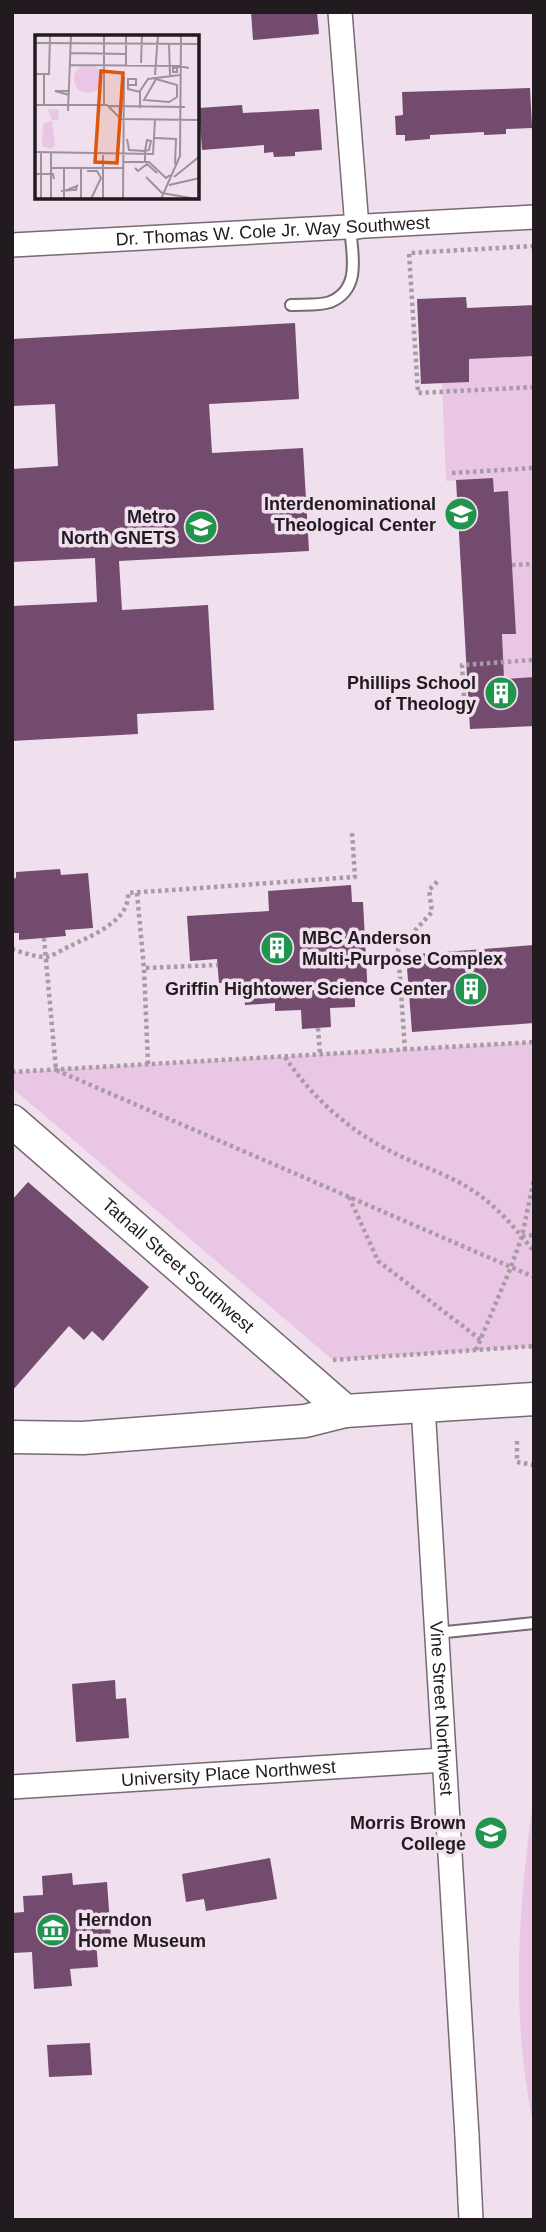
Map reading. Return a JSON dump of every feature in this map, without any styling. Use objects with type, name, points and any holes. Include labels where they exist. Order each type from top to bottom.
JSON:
[{"type":"street","points":[[340,12],[354,227]]},
{"type":"street","name":"Dr. Thomas W. Cole Jr. Way Southwest","points":[[12,245],[534,217]]},
{"type":"street","name":"Tatnall Street Southwest","points":[[12,1121],[345,1411]]},
{"type":"street","points":[[12,1437],[83,1438],[305,1421],[345,1411],[534,1399]]},
{"type":"street","points":[[12,1417],[70,1419],[304,1402],[345,1411]]},
{"type":"street","name":"Vine Street Northwest","points":[[424,1406],[471,2210]]},
{"type":"street","name":"University Place Northwest","points":[[12,1787],[444,1760]]},
{"type":"lane","points":[[291,305],[329,303],[345,293],[351,284],[354,227]]},
{"type":"lane","points":[[436,1633],[534,1623]]},
{"type":"path","points":[[534,246],[409,253],[418,393],[534,387]]},
{"type":"path","points":[[453,473],[534,468]]},
{"type":"path","points":[[512,565],[534,564]]},
{"type":"path","points":[[469,713],[465,713],[462,665],[534,660]]},
{"type":"path","points":[[12,949],[45,957],[111,924],[128,900],[128,893],[355,877],[352,832]]},
{"type":"path","points":[[405,1050],[398,949],[432,912],[429,890],[440,878]]},
{"type":"path","points":[[136,892],[144,968],[148,1064]]},
{"type":"path","points":[[44,938],[56,1070]]},
{"type":"path","points":[[144,968],[218,965]]},
{"type":"path","points":[[318,1028],[320,1054]]},
{"type":"path","points":[[12,1072],[534,1042]]},
{"type":"path","points":[[284,1056],[294,1071],[337,1118],[363,1137],[452,1179],[482,1197],[534,1251]]},
{"type":"path","points":[[56,1070],[534,1277]]},
{"type":"path","points":[[477,1350],[522,1236],[534,1179]]},
{"type":"path","points":[[349,1197],[377,1262],[481,1340]]},
{"type":"path","points":[[522,1236],[534,1235]]},
{"type":"path","points":[[333,1360],[534,1346]]},
{"type":"path","points":[[517,1441],[517,1462],[534,1465]]},
{"type":"shaded area","points":[[534,356],[534,677],[468,680],[465,651],[502,649],[502,634],[515,634],[493,478],[446,481],[442,383],[469,381],[469,359]]},
{"type":"shaded area","points":[[534,1042],[534,1347],[333,1360],[12,1088],[12,1072]]},
{"type":"shaded area","points":[[534,1795],[534,2128],[522,2044],[519,1961],[524,1878]]},
{"type":"building","points":[[251,12],[317,12],[319,34],[253,40]]},
{"type":"building","points":[[530,88],[532,128],[506,129],[506,134],[484,135],[484,132],[430,135],[430,139],[405,141],[405,135],[396,135],[395,116],[403,115],[402,92]]},
{"type":"building","points":[[242,105],[243,113],[319,109],[322,150],[274,157],[273,152],[264,153],[264,145],[202,150],[200,108]]},
{"type":"building","points":[[466,297],[467,308],[534,305],[534,356],[469,359],[469,382],[421,384],[417,299]]},
{"type":"building","name":"Metro North GNETS","points":[[295,323],[299,399],[209,404],[212,453],[303,448],[309,551],[119,561],[122,610],[208,605],[214,710],[137,714],[138,734],[12,741],[12,606],[97,602],[95,558],[12,562],[12,469],[58,466],[55,404],[12,406],[12,339]]},
{"type":"building","points":[[493,478],[494,492],[508,491],[516,634],[502,634],[504,679],[534,677],[534,726],[470,729],[456,480]]},
{"type":"building","points":[[60,869],[61,875],[88,873],[93,928],[65,930],[66,936],[19,940],[19,933],[12,933],[12,879],[16,878],[16,872]]},
{"type":"building","name":"MBC Anderson Multi-Purpose Complex","points":[[351,885],[352,902],[363,902],[368,997],[355,998],[355,1007],[330,1008],[331,1027],[302,1029],[301,1010],[275,1011],[275,1003],[245,1005],[244,982],[219,983],[217,959],[190,961],[187,916],[269,911],[268,891]]},
{"type":"building","name":"Griffin Hightower Science Center","points":[[534,945],[534,1023],[412,1032],[406,955]]},
{"type":"building","points":[[28,1182],[149,1287],[103,1341],[92,1331],[84,1340],[69,1326],[12,1391],[12,1200]]},
{"type":"building","points":[[115,1680],[116,1699],[126,1698],[129,1738],[76,1742],[72,1684]]},
{"type":"building","points":[[270,1858],[277,1899],[206,1911],[204,1899],[186,1902],[182,1874]]},
{"type":"building","points":[[72,1873],[73,1885],[107,1882],[111,1938],[96,1939],[98,1967],[70,1969],[72,1986],[34,1989],[32,1952],[13,1953],[12,1913],[24,1912],[23,1896],[43,1895],[42,1876]]},
{"type":"building","points":[[90,2043],[92,2075],[49,2077],[47,2045]]},
{"type":"place","name":"Interdenominational Theological Center","points":[[461,514]]},
{"type":"place","name":"Metro North GNETS","points":[[201,527]]},
{"type":"place","name":"Phillips School of Theology","points":[[501,693]]},
{"type":"place","name":"MBC Anderson Multi-Purpose Complex","points":[[277,948]]},
{"type":"place","name":"Griffin Hightower Science Center","points":[[471,989]]},
{"type":"place","name":"Morris Brown College","points":[[491,1833]]},
{"type":"place","name":"Herndon Home Museum","points":[[53,1930]]}]
